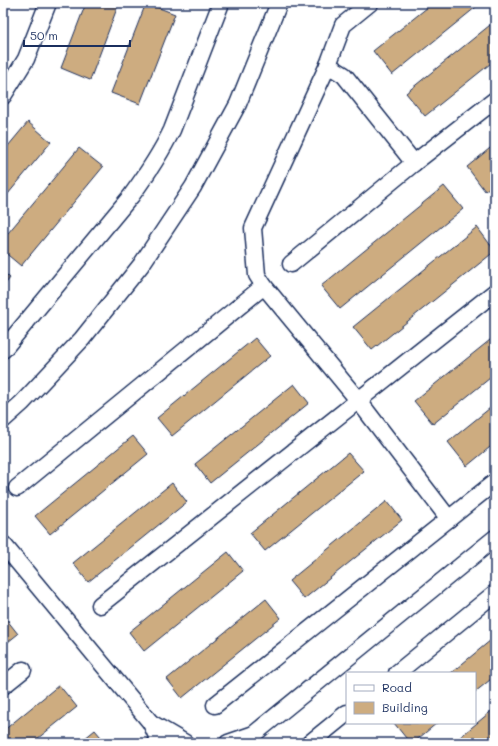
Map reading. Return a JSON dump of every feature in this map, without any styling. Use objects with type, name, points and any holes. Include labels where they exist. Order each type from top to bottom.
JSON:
[{"type":"street","points":[[3,96],[26,59],[48,3]]},
{"type":"street","points":[[3,350],[131,196],[151,169],[172,130],[221,3]]},
{"type":"street","points":[[3,420],[22,403],[82,339],[141,265],[189,194],[238,104],[280,3]]},
{"type":"street","points":[[370,3],[343,25],[328,65],[253,228],[257,275],[264,286],[358,400],[449,519]]},
{"type":"street","points":[[328,65],[344,75],[414,163]]},
{"type":"street","points":[[291,264],[414,163],[495,100]]},
{"type":"street","points":[[17,488],[264,286]]},
{"type":"street","points":[[100,604],[495,292]]},
{"type":"street","points":[[215,705],[495,482]]},
{"type":"street","points":[[228,743],[250,738],[495,538]]},
{"type":"street","points":[[3,544],[151,723],[160,743]]},
{"type":"street","points":[[398,672],[495,593]]},
{"type":"street","points":[[3,686],[23,670]]},
{"type":"street","points":[[310,743],[346,714]]},
{"type":"street","points":[[151,723],[185,743]]},
{"type":"building","points":[[3,3],[9,3],[3,19]]},
{"type":"building","points":[[86,3],[119,3],[90,80],[61,68]]},
{"type":"building","points":[[146,3],[175,14],[140,104],[111,93]]},
{"type":"building","points":[[433,3],[481,3],[392,75],[373,51]]},
{"type":"building","points":[[495,21],[495,60],[425,116],[406,93]]},
{"type":"building","points":[[28,122],[51,142],[3,200],[3,152]]},
{"type":"building","points":[[495,144],[495,183],[485,191],[467,167]]},
{"type":"building","points":[[79,148],[103,167],[21,266],[3,251],[3,239]]},
{"type":"building","points":[[444,186],[463,209],[340,309],[321,286]]},
{"type":"building","points":[[477,227],[495,251],[372,350],[353,327]]},
{"type":"building","points":[[3,271],[10,278],[3,287]]},
{"type":"building","points":[[495,336],[495,374],[433,424],[414,401]]},
{"type":"building","points":[[255,338],[270,356],[172,436],[157,418]]},
{"type":"building","points":[[294,384],[309,403],[210,483],[195,464]]},
{"type":"building","points":[[495,404],[495,443],[467,466],[448,442]]},
{"type":"building","points":[[133,436],[148,454],[50,534],[35,516]]},
{"type":"building","points":[[348,453],[364,471],[265,551],[250,533]]},
{"type":"building","points":[[172,483],[187,502],[88,582],[73,563]]},
{"type":"building","points":[[387,501],[402,520],[304,599],[289,581]]},
{"type":"building","points":[[228,552],[243,571],[144,651],[129,632]]},
{"type":"building","points":[[266,599],[281,618],[182,698],[167,679]]},
{"type":"building","points":[[3,615],[18,634],[3,646]]},
{"type":"building","points":[[491,640],[495,645],[495,676],[476,691],[476,672],[452,672]]},
{"type":"building","points":[[59,685],[77,707],[32,743],[3,743],[3,731]]},
{"type":"building","points":[[495,708],[495,743],[453,743],[476,724]]},
{"type":"building","points":[[395,724],[436,724],[413,743],[410,743]]},
{"type":"building","points":[[95,730],[106,743],[79,743]]}]
